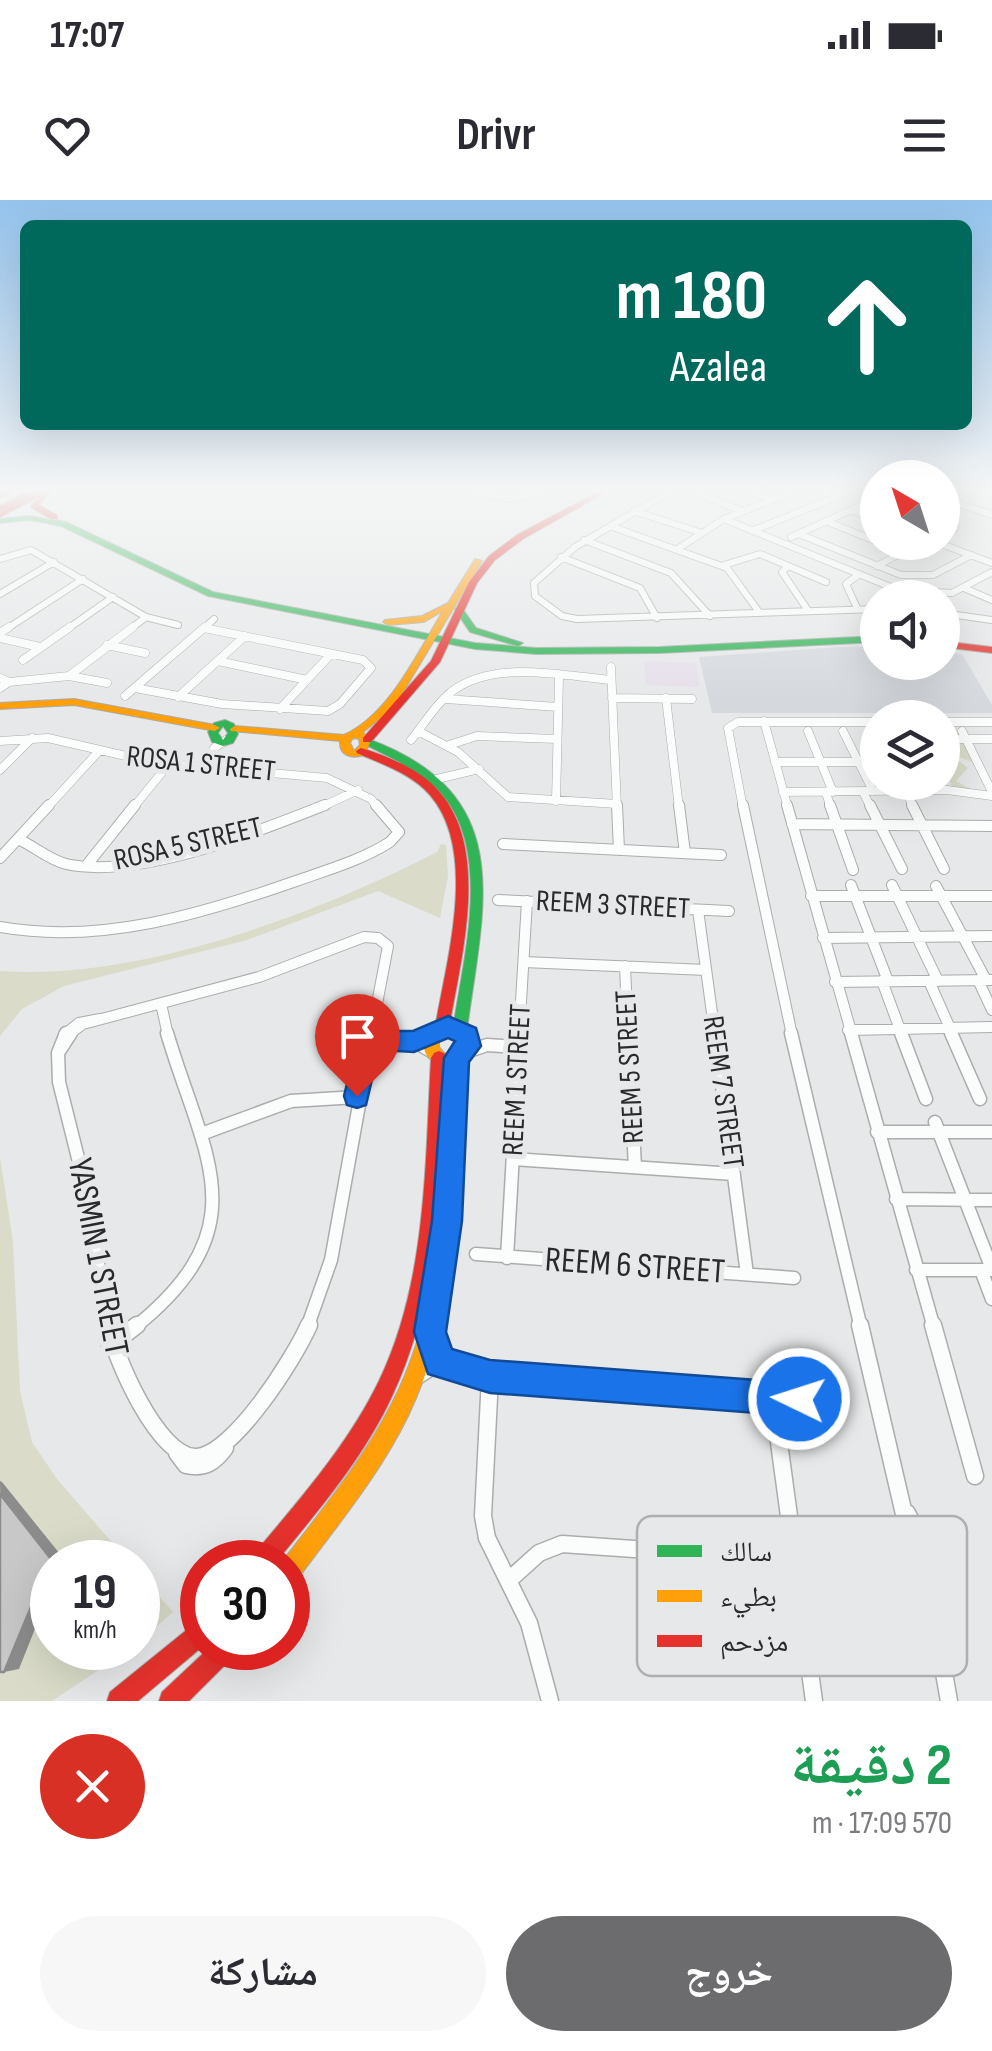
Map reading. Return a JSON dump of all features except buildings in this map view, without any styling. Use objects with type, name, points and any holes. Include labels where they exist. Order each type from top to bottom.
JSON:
[{"type":"street","points":[[50,560],[146,617],[178,625]]},
{"type":"street","points":[[141,560],[201,590],[359,624],[441,636],[519,643],[670,644],[860,638]]},
{"type":"street","points":[[147,560],[208,588],[388,622],[483,647]]},
{"type":"street","points":[[356,742],[426,663],[453,604],[491,560]]},
{"type":"street","points":[[558,560],[533,587],[535,596],[562,616],[657,618],[860,608]]},
{"type":"street","points":[[569,560],[640,588],[657,618]]},
{"type":"street","points":[[641,560],[675,572],[692,586],[710,616]]},
{"type":"street","points":[[709,560],[736,575],[759,612]]},
{"type":"street","points":[[724,566],[739,560]]},
{"type":"street","points":[[774,560],[826,582]]},
{"type":"street","points":[[821,560],[905,592],[944,594],[992,572]]},
{"type":"street","points":[[862,560],[925,577],[962,560]]},
{"type":"street","points":[[876,566],[887,560]]},
{"type":"street","points":[[0,594],[54,562]]},
{"type":"street","points":[[788,566],[782,572],[807,609]]},
{"type":"street","points":[[857,608],[846,584],[858,576]]},
{"type":"street","points":[[0,635],[83,579]]},
{"type":"street","points":[[964,588],[992,600]]},
{"type":"street","points":[[23,660],[113,598]]},
{"type":"street","points":[[388,622],[424,619],[453,604]]},
{"type":"street","points":[[453,604],[473,630],[519,643]]},
{"type":"street","points":[[960,616],[992,620]]},
{"type":"street","points":[[69,676],[146,617]]},
{"type":"street","points":[[126,696],[214,619]]},
{"type":"street","points":[[359,624],[407,638],[426,663]]},
{"type":"street","points":[[134,688],[236,706],[332,710],[370,670],[370,663],[204,628]]},
{"type":"street","points":[[0,635],[40,647]]},
{"type":"street","points":[[178,698],[245,636]]},
{"type":"street","points":[[426,663],[483,647],[660,650],[860,638]]},
{"type":"street","points":[[960,644],[992,648]]},
{"type":"street","points":[[107,645],[145,653]]},
{"type":"street","points":[[280,708],[331,654]]},
{"type":"street","points":[[218,661],[307,680]]},
{"type":"street","points":[[610,667],[619,850]]},
{"type":"street","points":[[0,688],[4,680],[69,676],[107,683]]},
{"type":"street","points":[[411,740],[456,688],[484,678],[611,680]]},
{"type":"street","points":[[556,801],[559,678]]},
{"type":"street","points":[[612,698],[692,699]]},
{"type":"street","points":[[666,698],[685,853]]},
{"type":"street","points":[[446,699],[558,707]]},
{"type":"street","points":[[204,768],[236,706]]},
{"type":"street","points":[[1,707],[81,710],[223,733],[356,742],[416,763],[442,784],[469,823],[477,860],[464,1032],[447,1221],[430,1332],[414,1380],[363,1468],[310,1542]]},
{"type":"street","points":[[764,721],[975,1476]]},
{"type":"street","points":[[860,722],[738,722],[729,733],[808,1107],[907,1516]]},
{"type":"street","points":[[960,722],[992,722]]},
{"type":"street","points":[[418,731],[448,746],[508,797],[617,804]]},
{"type":"street","points":[[808,731],[853,870]]},
{"type":"street","points":[[843,731],[860,767]]},
{"type":"street","points":[[960,793],[988,794],[962,736],[992,734]]},
{"type":"street","points":[[448,746],[477,736],[558,739]]},
{"type":"street","points":[[0,770],[33,738]]},
{"type":"street","name":"ROSA 1 STREET","points":[[0,741],[33,738],[168,765],[302,774],[358,790],[391,819],[398,834],[378,847],[284,885],[182,914],[66,933],[0,927]]},
{"type":"street","points":[[279,1540],[363,1428],[399,1359],[419,1291],[435,1054],[464,876],[460,833],[448,810],[416,775],[356,742]]},
{"type":"street","points":[[0,858],[99,751]]},
{"type":"street","points":[[775,762],[858,761]]},
{"type":"street","points":[[86,866],[168,765]]},
{"type":"street","points":[[975,766],[992,766]]},
{"type":"street","points":[[442,784],[479,769]]},
{"type":"street","name":"ROSA 5 STREET","points":[[18,839],[59,862],[86,866],[219,842],[297,817],[358,790]]},
{"type":"street","points":[[783,792],[860,791]]},
{"type":"street","points":[[871,800],[902,870]]},
{"type":"street","points":[[911,800],[944,869]]},
{"type":"street","points":[[792,824],[988,825]]},
{"type":"street","points":[[503,844],[721,855]]},
{"type":"street","points":[[851,885],[926,1098]]},
{"type":"street","points":[[811,896],[856,897],[895,891],[992,896]]},
{"type":"street","points":[[895,891],[980,1099]]},
{"type":"street","points":[[939,891],[985,980],[992,1010]]},
{"type":"street","name":"REEM 3 STREET","points":[[498,900],[729,911]]},
{"type":"street","name":"REEM 1 STREET","points":[[507,1258],[527,901]]},
{"type":"street","name":"REEM 7 STREET","points":[[698,910],[748,1274]]},
{"type":"street","points":[[823,938],[992,936]]},
{"type":"street","name":"YASMIN 1 STREET","points":[[344,944],[376,945],[384,956],[357,1096],[341,1226],[324,1294],[288,1366],[217,1459],[199,1468],[183,1462],[130,1389],[110,1346],[86,1189],[60,1091],[57,1055],[70,1032],[100,1018],[161,1004],[259,976],[344,944]]},
{"type":"street","points":[[524,962],[706,970]]},
{"type":"street","name":"REEM 5 STREET","points":[[625,966],[635,1167]]},
{"type":"street","points":[[834,982],[985,980]]},
{"type":"street","points":[[110,1346],[173,1297],[198,1258],[214,1192],[204,1133],[161,1004]]},
{"type":"street","points":[[848,1030],[992,1027]]},
{"type":"street","points":[[414,1042],[438,1031],[464,1032],[486,1046]]},
{"type":"street","points":[[369,1038],[414,1042],[435,1054],[462,1055],[486,1046],[519,1048]]},
{"type":"street","points":[[204,1133],[291,1101],[357,1096]]},
{"type":"street","points":[[876,1132],[937,1127],[989,1131]]},
{"type":"street","points":[[937,1127],[988,1270],[992,1299]]},
{"type":"street","points":[[512,1159],[734,1174]]},
{"type":"street","points":[[896,1199],[992,1200]]},
{"type":"street","name":"REEM 6 STREET","points":[[476,1254],[794,1278]]},
{"type":"street","points":[[916,1270],[988,1270]]},
{"type":"street","points":[[430,1332],[439,1362]]},
{"type":"street","points":[[439,1362],[490,1377],[824,1401]]},
{"type":"street","points":[[414,1380],[439,1362]]},
{"type":"street","points":[[490,1377],[482,1516],[487,1538],[538,1650],[550,1701]]},
{"type":"street","points":[[773,1398],[788,1516]]},
{"type":"street","points":[[509,1580],[539,1553],[562,1544],[637,1549]]},
{"type":"street","points":[[119,1701],[180,1650]]},
{"type":"street","points":[[172,1701],[204,1670]]},
{"type":"street","points":[[810,1676],[814,1701]]},
{"type":"street","points":[[945,1676],[950,1701]]},
{"type":"shaded area","points":[[860,647],[860,680],[960,680],[962,654],[992,705],[992,713],[960,713],[960,700],[860,700],[860,713],[712,713],[699,657]]},
{"type":"shaded area","points":[[644,661],[696,663],[700,687],[646,685]]},
{"type":"green space","points":[[960,734],[975,763],[960,758]]},
{"type":"green space","points":[[441,844],[446,845],[448,876],[440,918],[378,891],[247,940],[64,986],[22,1009],[0,1036],[0,971],[110,965],[225,939],[337,898],[437,852]]},
{"type":"green space","points":[[0,1157],[13,1242],[20,1391],[32,1442],[57,1479],[110,1540],[30,1540],[30,1670],[99,1670],[52,1701],[0,1701]]},
{"type":"green space","points":[[160,1597],[173,1612],[160,1624]]},
{"type":"traffic: fast","points":[[139,560],[211,594],[475,646],[536,651],[660,650],[860,640]]},
{"type":"traffic: fast","points":[[459,610],[473,630],[518,643]]},
{"type":"traffic: fast","points":[[223,723],[233,733],[223,743],[213,733],[223,723]]},
{"type":"traffic: fast","points":[[368,742],[412,765],[451,797],[474,850],[476,910],[460,1029]]},
{"type":"traffic: slow","points":[[352,736],[390,705],[478,561]]},
{"type":"traffic: slow","points":[[388,622],[424,619],[447,605]]},
{"type":"traffic: slow","points":[[0,706],[74,702],[215,728]]},
{"type":"traffic: slow","points":[[235,729],[347,738]]},
{"type":"traffic: slow","points":[[355,734],[365,744],[355,754],[345,744],[355,734]]},
{"type":"traffic: slow","points":[[449,1025],[462,1030],[467,1043],[462,1056],[449,1061],[436,1056],[431,1043],[436,1030],[449,1025]]},
{"type":"traffic: slow","points":[[310,1543],[375,1452],[418,1369],[441,1282],[447,1238],[457,1058]]},
{"type":"traffic: jam","points":[[367,740],[435,662],[473,582],[490,560]]},
{"type":"traffic: jam","points":[[960,646],[992,650]]},
{"type":"traffic: jam","points":[[361,751],[427,785],[450,816],[459,843],[461,906],[442,1028]]},
{"type":"traffic: jam","points":[[280,1540],[360,1434],[402,1349],[414,1309],[429,1226],[439,1058]]},
{"type":"traffic: jam","points":[[119,1701],[180,1650]]},
{"type":"traffic: jam","points":[[171,1701],[203,1670]]},
{"type":"route","points":[[357,1096],[369,1038],[414,1042],[448,1027],[467,1035],[466,1052],[457,1058],[447,1221],[440,1289],[430,1332],[439,1362],[490,1377],[799,1399]]}]
